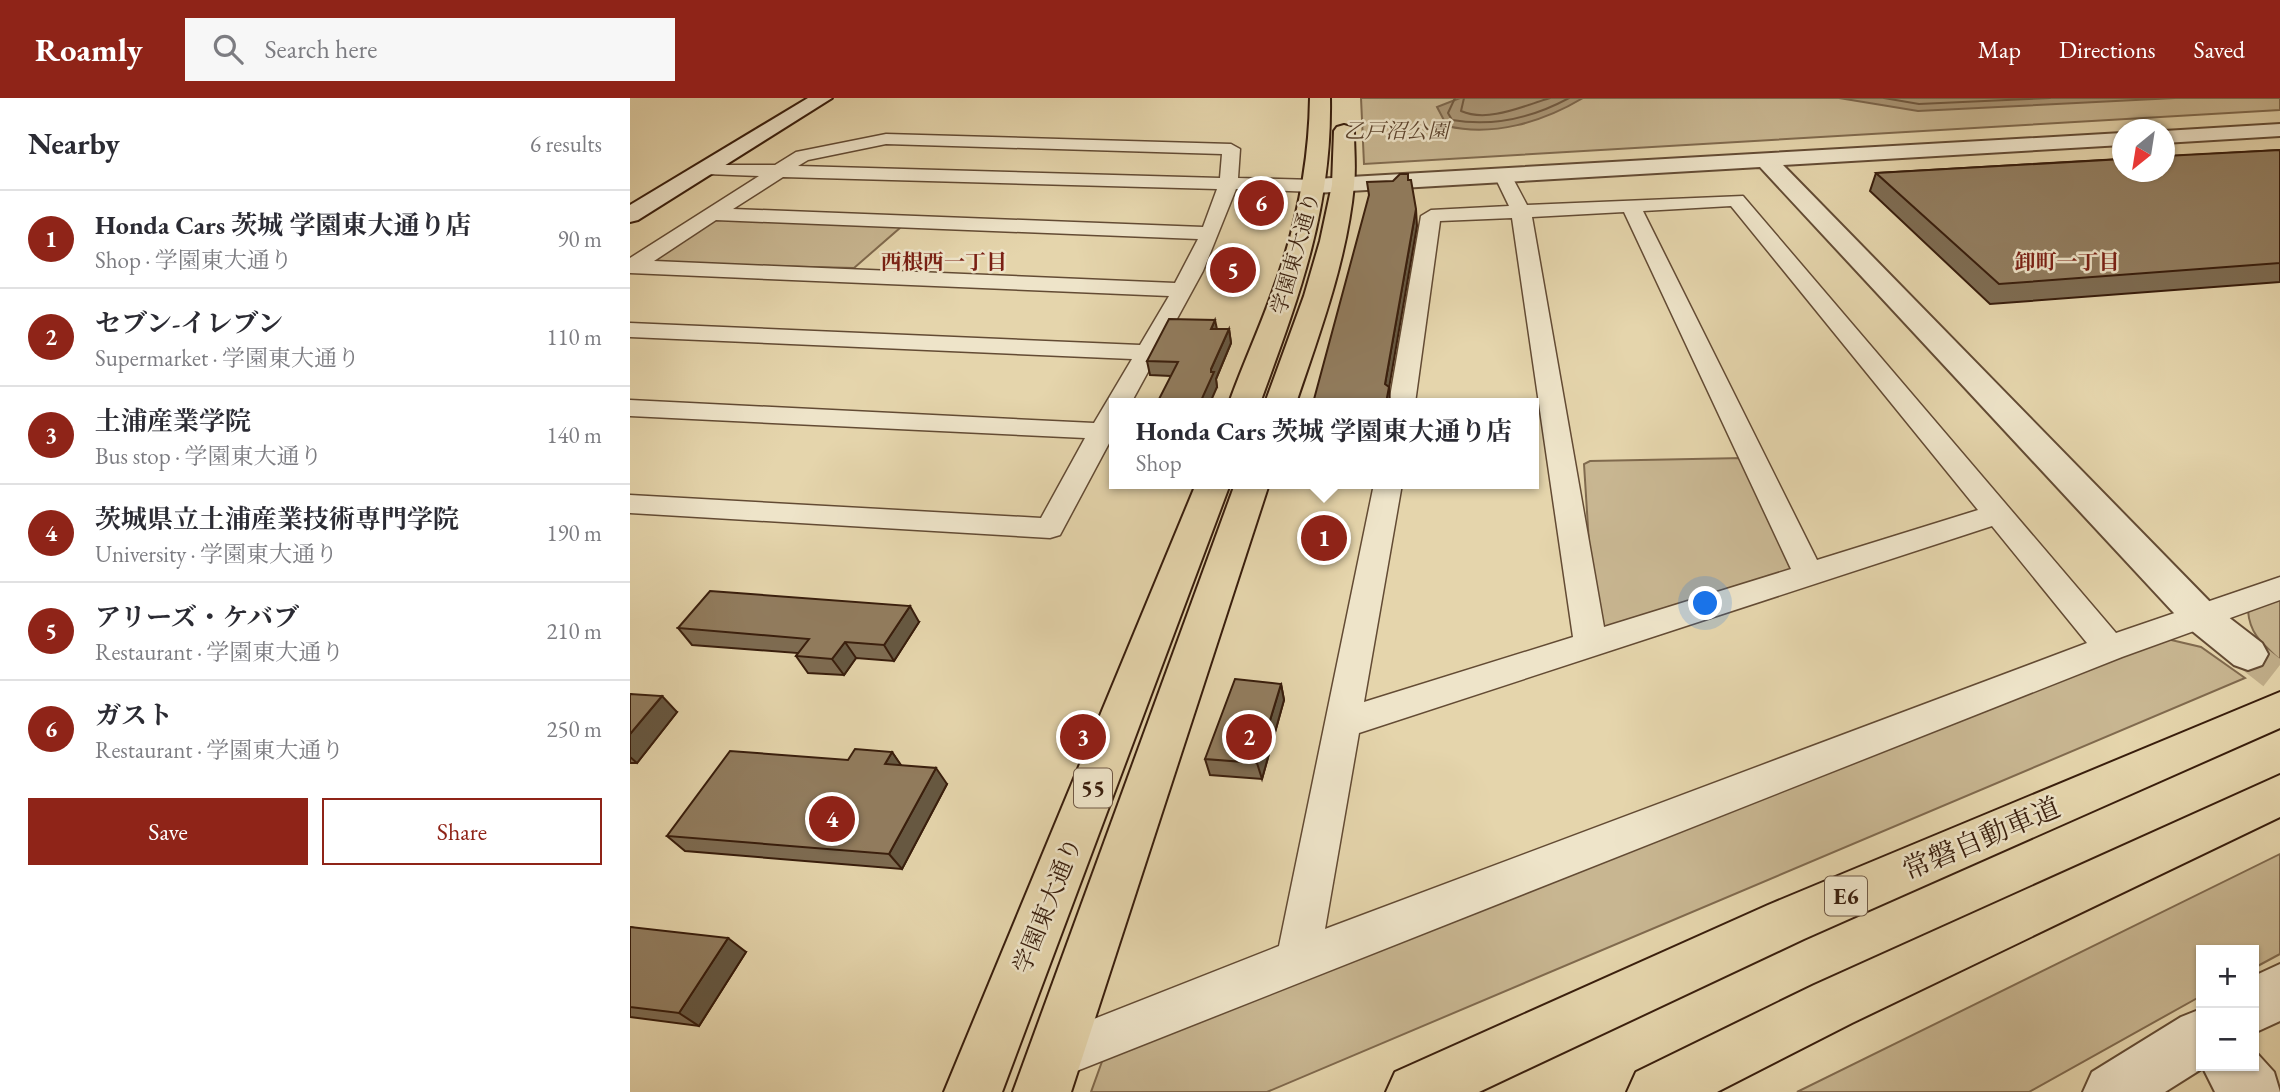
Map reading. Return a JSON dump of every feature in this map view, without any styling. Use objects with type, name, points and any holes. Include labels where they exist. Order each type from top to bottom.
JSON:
[{"type":"main road","name":"学園東大通り","points":[[1246,398],[1300,252],[1329,186],[1320,98]]},
{"type":"main road","name":"学園東大通り","points":[[1282,398],[1315,305],[1329,186],[1343,112]]},
{"type":"main road","name":"学園東大通り","points":[[973,1092],[1211,489]]},
{"type":"main road","name":"55","points":[[1048,1075],[1250,489]]},
{"type":"main road","name":"常磐自動車道","points":[[1415,1092],[1786,922],[2280,709]]},
{"type":"main road","points":[[1656,1092],[1845,998],[2280,795]]},
{"type":"street","points":[[630,215],[822,98]]},
{"type":"street","points":[[2175,136],[2280,130]]},
{"type":"street","points":[[631,267],[802,156],[886,139],[1231,149],[1228,185],[1208,233],[1182,290],[1121,398]]},
{"type":"street","points":[[706,169],[1329,186],[2112,140]]},
{"type":"street","points":[[1768,162],[2200,616],[2248,654]]},
{"type":"street","points":[[1504,177],[1521,212],[1591,645]]},
{"type":"street","points":[[1403,398],[1431,216],[1736,200],[2109,648]]},
{"type":"street","points":[[1631,206],[1809,575]]},
{"type":"street","points":[[710,214],[1208,233]]},
{"type":"street","points":[[631,267],[1182,290]]},
{"type":"street","points":[[630,330],[1146,352]]},
{"type":"street","points":[[630,408],[1108,420],[1050,528],[630,503]]},
{"type":"street","points":[[1298,960],[1387,489]]},
{"type":"street","points":[[1344,723],[1997,514]]},
{"type":"street","points":[[1048,1075],[1298,960],[2109,648],[2280,588]]},
{"type":"street","points":[[2259,1003],[2280,991]]},
{"type":"street","points":[[2112,1092],[2196,1040]]},
{"type":"street","points":[[2235,1071],[2254,1092]]},
{"type":"green space","name":"乙戸沼公園","points":[[1361,98],[2280,98],[2280,110],[1364,164]]},
{"type":"green space","points":[[715,215],[901,227],[854,268],[641,263]]},
{"type":"green space","points":[[1743,458],[1801,571],[1595,639],[1584,464],[1590,461]]},
{"type":"green space","points":[[2280,600],[2280,660],[2263,644],[2251,627],[2248,611]]},
{"type":"green space","points":[[2167,639],[2201,647],[2245,678],[1267,1092],[1091,1092],[1104,1056]]},
{"type":"green space","points":[[2280,854],[2280,954],[2259,965],[2259,945],[2196,945],[2196,999],[2029,1092],[1797,1092]]},
{"type":"water","points":[[1460,98],[1583,98],[1535,120],[1482,130],[1447,126],[1437,107]]},
{"type":"water","points":[[1839,98],[2175,98],[1918,111]]},
{"type":"building","points":[[2280,150],[2280,263],[1999,284],[1876,173],[2112,160],[2112,182],[2175,182],[2175,155]]},
{"type":"building","points":[[1400,174],[1408,174],[1416,209],[1385,384],[1389,387],[1387,398],[1314,398],[1369,195],[1367,182],[1393,181]]},
{"type":"building","points":[[1169,319],[1215,320],[1211,329],[1229,329],[1211,369],[1211,372],[1214,372],[1202,398],[1160,398],[1178,362],[1147,361]]},
{"type":"building","points":[[710,591],[910,606],[884,645],[845,642],[832,659],[796,656],[809,639],[678,628]]},
{"type":"building","points":[[1235,679],[1281,684],[1257,763],[1205,759]]},
{"type":"building","points":[[630,694],[662,696],[630,734]]},
{"type":"building","points":[[855,749],[892,752],[885,764],[936,768],[889,854],[667,836],[730,751],[848,760]]},
{"type":"building","points":[[630,927],[728,938],[679,1013],[630,1007]]},
{"type":"tunnel","points":[[2248,654],[2280,679]]},
{"type":"place","name":"ガスト","points":[[1261,203]]},
{"type":"place","name":"アリーズ・ケバブ","points":[[1233,270]]},
{"type":"place","name":"Honda Cars 茨城 学園東大通り店","points":[[1324,538]]},
{"type":"place","name":"土浦産業学院","points":[[1083,737]]},
{"type":"place","name":"セブン-イレブン","points":[[1249,737]]},
{"type":"place","name":"茨城県立土浦産業技術専門学院","points":[[832,819]]},
{"type":"district","name":"西根西一丁目","points":[[944,261]]},
{"type":"district","name":"卸町一丁目","points":[[2067,261]]}]
